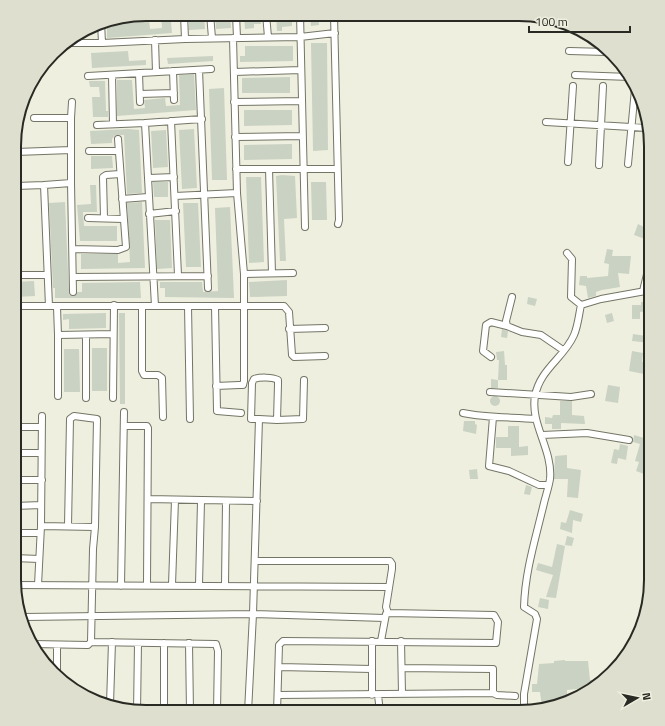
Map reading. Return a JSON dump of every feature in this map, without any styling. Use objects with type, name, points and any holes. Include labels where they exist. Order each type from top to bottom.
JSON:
[{"type":"street","points":[[184,21],[185,39]]},
{"type":"street","points":[[211,21],[212,38]]},
{"type":"street","points":[[216,386],[239,385],[244,381],[244,274],[237,193],[234,102],[236,21]]},
{"type":"street","points":[[267,21],[268,37]]},
{"type":"street","points":[[300,21],[305,227]]},
{"type":"street","points":[[334,21],[338,224]]},
{"type":"street","points":[[101,30],[102,43]]},
{"type":"street","points":[[79,41],[102,43],[212,38],[300,37],[335,33]]},
{"type":"street","points":[[155,40],[156,72]]},
{"type":"street","points":[[569,51],[602,52]]},
{"type":"street","points":[[88,76],[211,69]]},
{"type":"street","points":[[199,70],[208,288]]},
{"type":"street","points":[[234,72],[301,70]]},
{"type":"street","points":[[173,71],[174,100]]},
{"type":"street","points":[[139,73],[140,102]]},
{"type":"street","points":[[112,75],[113,124]]},
{"type":"street","points":[[575,75],[623,77]]},
{"type":"street","points":[[568,162],[573,86]]},
{"type":"street","points":[[599,165],[603,86]]},
{"type":"street","points":[[140,94],[174,92]]},
{"type":"street","points":[[628,164],[634,99]]},
{"type":"street","points":[[234,102],[302,101]]},
{"type":"street","points":[[72,102],[70,183],[73,292]]},
{"type":"street","points":[[34,118],[71,118]]},
{"type":"street","points":[[97,125],[202,119]]},
{"type":"street","points":[[171,121],[178,275]]},
{"type":"street","points":[[546,122],[643,128]]},
{"type":"street","points":[[145,123],[152,275],[155,306]]},
{"type":"street","points":[[236,137],[302,136]]},
{"type":"street","points":[[73,249],[124,249],[126,244],[118,139]]},
{"type":"street","points":[[21,152],[71,150]]},
{"type":"street","points":[[89,151],[118,151]]},
{"type":"street","points":[[236,169],[337,169]]},
{"type":"street","points":[[269,169],[272,273]]},
{"type":"street","points":[[104,218],[103,177],[106,175],[120,174]]},
{"type":"street","points":[[148,178],[174,177]]},
{"type":"street","points":[[21,186],[70,183]]},
{"type":"street","points":[[44,185],[49,306]]},
{"type":"street","points":[[175,196],[237,193]]},
{"type":"street","points":[[122,199],[148,197]]},
{"type":"street","points":[[149,214],[176,211]]},
{"type":"street","points":[[88,218],[123,219]]},
{"type":"street","points":[[567,253],[572,259],[571,297],[581,305]]},
{"type":"street","points":[[244,274],[292,273]]},
{"type":"street","points":[[21,275],[47,275]]},
{"type":"street","points":[[73,277],[152,275],[208,276]]},
{"type":"street","points":[[581,305],[601,299],[643,291],[644,287]]},
{"type":"street","points":[[507,326],[506,321],[512,297]]},
{"type":"street","points":[[113,398],[112,334],[114,305]]},
{"type":"street","points":[[524,705],[524,694],[537,619],[535,614],[524,607],[526,578],[550,480],[549,465],[542,435],[536,420],[535,396],[543,373],[574,335],[581,305]]},
{"type":"street","points":[[21,306],[284,306],[289,312],[292,355],[294,357],[325,356]]},
{"type":"street","points":[[142,306],[142,371],[144,374],[158,375],[162,378],[163,418]]},
{"type":"street","points":[[188,306],[190,419]]},
{"type":"street","points":[[215,306],[216,419]]},
{"type":"street","points":[[58,307],[58,396]]},
{"type":"street","points":[[492,357],[483,351],[486,325],[491,322],[522,332],[541,335],[563,350]]},
{"type":"street","points":[[289,329],[325,328]]},
{"type":"street","points":[[58,335],[112,334]]},
{"type":"street","points":[[86,335],[86,398]]},
{"type":"street","points":[[277,420],[278,380],[254,379],[252,383],[251,418],[259,419],[277,420],[300,421],[303,419],[304,380]]},
{"type":"street","points":[[490,392],[535,396],[571,397],[591,394]]},
{"type":"street","points":[[217,411],[240,413]]},
{"type":"street","points":[[121,586],[124,412]]},
{"type":"street","points":[[463,413],[487,418],[501,416],[536,420]]},
{"type":"street","points":[[38,585],[41,526],[42,416]]},
{"type":"street","points":[[68,526],[70,419],[74,416],[97,419],[91,642]]},
{"type":"street","points":[[493,417],[489,466],[510,471],[539,485],[548,485]]},
{"type":"street","points":[[248,705],[256,561],[259,419]]},
{"type":"street","points":[[124,426],[147,426],[148,428],[147,585]]},
{"type":"street","points":[[21,427],[42,427]]},
{"type":"street","points":[[542,435],[587,433],[629,440]]},
{"type":"street","points":[[21,453],[41,453]]},
{"type":"street","points":[[21,480],[42,480]]},
{"type":"street","points":[[148,499],[226,502],[257,501]]},
{"type":"street","points":[[172,585],[175,500]]},
{"type":"street","points":[[199,585],[201,501]]},
{"type":"street","points":[[225,586],[226,502]]},
{"type":"street","points":[[21,506],[41,505]]},
{"type":"street","points":[[41,526],[95,527]]},
{"type":"street","points":[[21,533],[40,533]]},
{"type":"street","points":[[21,558],[40,558]]},
{"type":"street","points":[[256,561],[390,561],[392,569],[381,641]]},
{"type":"street","points":[[21,585],[389,587]]},
{"type":"street","points":[[278,705],[279,645],[282,641],[496,643],[498,619],[494,615],[390,614],[386,611]]},
{"type":"street","points":[[27,617],[253,614],[385,618]]},
{"type":"street","points":[[372,641],[372,669],[375,695],[378,705]]},
{"type":"street","points":[[401,641],[402,694]]},
{"type":"street","points":[[39,644],[88,645],[91,642],[214,643],[218,647],[218,705]]},
{"type":"street","points":[[110,700],[112,642]]},
{"type":"street","points":[[137,705],[138,643]]},
{"type":"street","points":[[164,643],[164,705]]},
{"type":"street","points":[[189,643],[190,705]]},
{"type":"street","points":[[56,668],[57,644]]},
{"type":"street","points":[[279,667],[372,669]]},
{"type":"street","points":[[402,668],[493,669],[493,693]]},
{"type":"street","points":[[278,696],[493,693],[497,695],[515,696]]},
{"type":"building","points":[[149,21],[150,29],[162,28],[162,21],[177,21],[171,22],[172,33],[107,38],[107,28],[129,22]]},
{"type":"building","points":[[189,21],[204,21],[205,29],[189,30]]},
{"type":"building","points":[[215,21],[230,21],[231,28],[216,29]]},
{"type":"building","points":[[244,21],[261,21],[261,24],[254,24],[254,28],[245,29]]},
{"type":"building","points":[[276,21],[292,21],[292,26],[282,27],[282,31],[277,31]]},
{"type":"building","points":[[311,21],[319,21],[319,25],[311,26]]},
{"type":"building","points":[[311,43],[327,43],[328,150],[313,151]]},
{"type":"building","points":[[245,46],[293,46],[293,61],[240,62],[240,56],[245,56]]},
{"type":"building","points":[[128,51],[129,61],[146,60],[146,65],[92,68],[91,53]]},
{"type":"building","points":[[213,56],[213,61],[168,64],[167,58]]},
{"type":"building","points":[[194,74],[196,110],[117,116],[117,80],[132,80],[134,109],[145,108],[144,100],[165,98],[166,106],[180,105],[179,75]]},
{"type":"building","points":[[290,77],[290,93],[242,93],[242,78]]},
{"type":"building","points":[[89,81],[105,81],[106,111],[108,111],[108,117],[93,117],[92,97],[100,97],[99,87],[90,87]]},
{"type":"building","points":[[224,88],[227,180],[212,180],[209,89]]},
{"type":"building","points":[[244,110],[292,110],[292,125],[244,126]]},
{"type":"building","points":[[128,129],[139,130],[142,193],[127,194],[124,135],[115,135],[112,139],[112,143],[91,144],[90,131]]},
{"type":"building","points":[[194,129],[197,188],[182,189],[179,130]]},
{"type":"building","points":[[166,130],[168,167],[153,168],[151,131]]},
{"type":"building","points":[[292,144],[292,159],[244,160],[244,145]]},
{"type":"building","points":[[91,156],[112,156],[113,168],[91,169]]},
{"type":"building","points":[[276,176],[295,176],[297,218],[284,219],[286,261],[280,261]]},
{"type":"building","points":[[246,177],[261,177],[264,262],[249,263]]},
{"type":"building","points":[[153,182],[168,182],[168,197],[154,197]]},
{"type":"building","points":[[311,182],[326,182],[327,220],[312,220]]},
{"type":"building","points":[[90,185],[96,185],[97,212],[83,212],[84,226],[117,226],[117,241],[80,241],[77,205],[91,204]]},
{"type":"building","points":[[65,202],[69,295],[73,296],[77,292],[82,292],[82,283],[140,282],[141,298],[55,298],[55,288],[53,288],[49,203]]},
{"type":"building","points":[[142,202],[145,268],[81,269],[81,254],[118,254],[118,263],[130,262],[127,203]]},
{"type":"building","points":[[183,203],[198,203],[201,267],[186,267]]},
{"type":"building","points":[[230,207],[234,298],[165,297],[165,288],[160,288],[160,282],[202,282],[203,292],[218,291],[215,208]]},
{"type":"building","points":[[155,220],[170,220],[172,268],[157,269]]},
{"type":"building","points":[[638,224],[644,227],[644,239],[634,235]]},
{"type":"building","points":[[607,249],[613,250],[612,256],[631,256],[629,274],[618,273],[620,287],[596,292],[596,296],[588,298],[586,286],[579,285],[580,276],[587,276],[587,278],[608,276],[609,264],[604,263]]},
{"type":"building","points":[[287,280],[287,296],[250,297],[249,282]]},
{"type":"building","points":[[34,281],[35,296],[21,297],[21,282]]},
{"type":"building","points":[[528,297],[537,299],[535,306],[527,304]]},
{"type":"building","points":[[641,302],[644,302],[644,312],[640,312],[640,319],[632,319],[632,305],[641,305]]},
{"type":"building","points":[[106,313],[106,328],[69,329],[69,319],[63,320],[63,314]]},
{"type":"building","points":[[119,313],[125,313],[125,404],[120,404]]},
{"type":"building","points":[[612,313],[614,321],[607,323],[605,315]]},
{"type":"building","points":[[502,329],[508,331],[507,338],[501,337]]},
{"type":"building","points":[[633,334],[644,336],[644,342],[632,341]]},
{"type":"building","points":[[92,348],[107,348],[107,391],[92,391]]},
{"type":"building","points":[[64,349],[79,349],[80,392],[64,392]]},
{"type":"building","points":[[504,351],[505,365],[507,365],[507,380],[498,380],[499,360],[497,360],[496,352]]},
{"type":"building","points":[[632,351],[643,353],[642,362],[644,362],[644,374],[629,371]]},
{"type":"building","points":[[491,379],[498,380],[498,388],[491,388]]},
{"type":"building","points":[[608,385],[620,387],[618,403],[605,401]]},
{"type":"building","points":[[493,396],[497,396],[499,397],[499,405],[493,406],[490,403],[490,399]]},
{"type":"building","points":[[560,401],[572,401],[572,415],[584,416],[585,424],[561,423],[561,429],[552,429],[552,424],[545,424],[545,417],[552,418],[553,415],[560,415]]},
{"type":"building","points":[[464,421],[475,421],[475,424],[477,425],[476,434],[463,431]]},
{"type":"building","points":[[508,426],[519,426],[519,447],[528,446],[528,455],[511,456],[511,448],[496,448],[496,437],[508,437]]},
{"type":"building","points":[[634,435],[644,438],[644,474],[636,471],[639,462],[635,461],[640,444],[633,442]]},
{"type":"building","points":[[620,444],[628,446],[626,460],[618,458],[617,464],[611,463],[614,449],[619,450]]},
{"type":"building","points":[[567,455],[567,468],[581,470],[578,498],[567,497],[568,479],[554,479],[555,456]]},
{"type":"building","points":[[477,469],[478,479],[470,479],[469,470]]},
{"type":"building","points":[[526,485],[532,487],[530,495],[524,494]]},
{"type":"building","points":[[570,510],[583,514],[581,522],[573,520],[572,533],[560,529],[561,522],[566,523]]},
{"type":"building","points":[[567,536],[574,538],[572,546],[565,545]]},
{"type":"building","points":[[557,544],[565,546],[556,598],[546,597],[553,575],[536,570],[538,563],[552,567]]},
{"type":"building","points":[[540,598],[549,600],[548,609],[538,607]]},
{"type":"building","points":[[554,661],[588,661],[590,680],[592,680],[592,682],[581,689],[567,690],[567,695],[542,703],[540,692],[532,692],[532,684],[537,684],[539,664],[554,663]]}]
